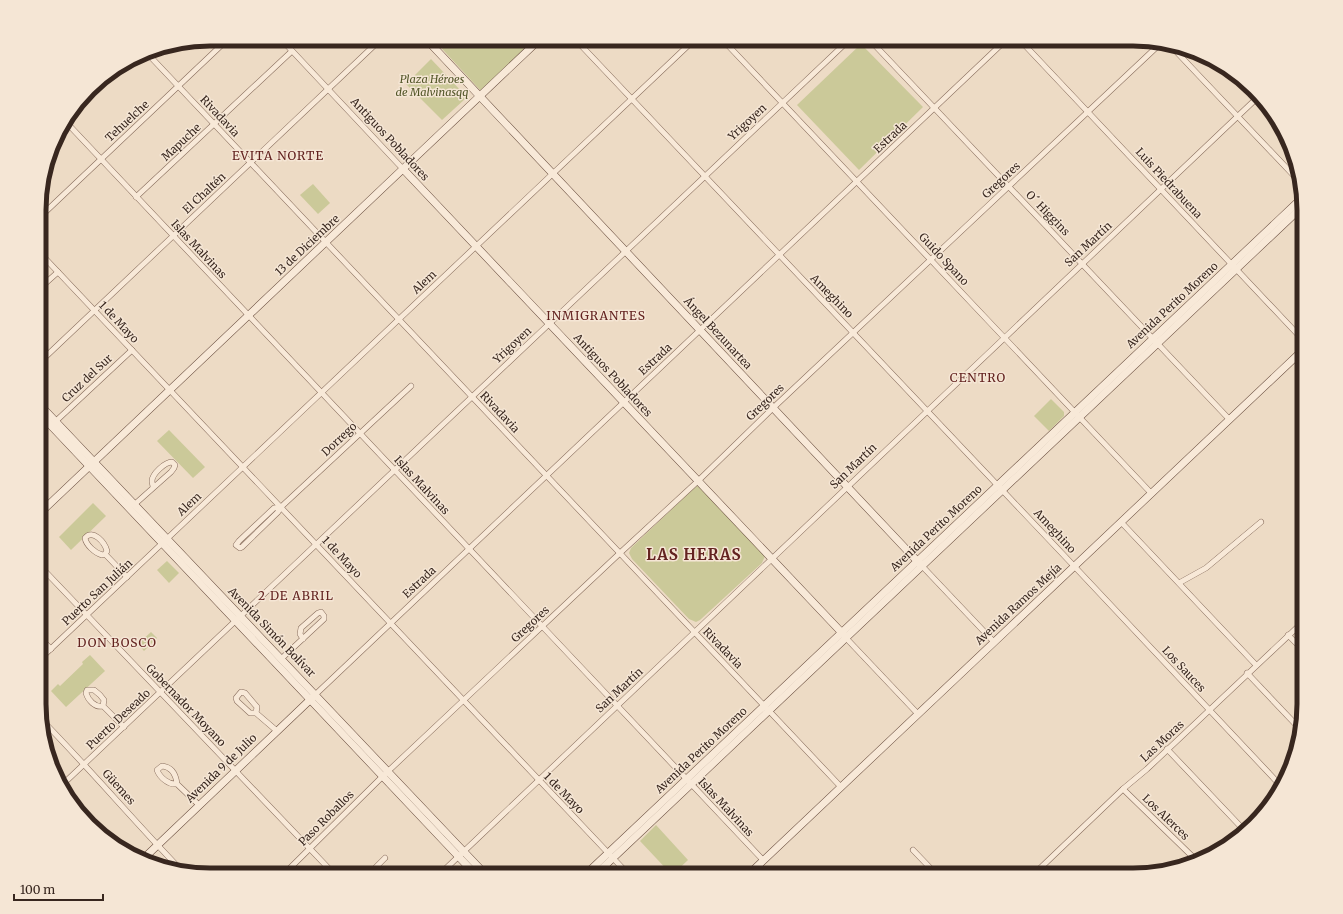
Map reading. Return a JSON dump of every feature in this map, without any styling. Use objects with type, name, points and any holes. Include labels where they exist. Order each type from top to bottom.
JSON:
[{"type":"street","name":"Tehuelche","points":[[46,211],[221,46]]},
{"type":"street","name":"Antiguos Pobladores","points":[[287,46],[844,635]]},
{"type":"street","name":"El Chaltén","points":[[46,356],[374,46]]},
{"type":"street","name":"Ángel Bezunartea","points":[[433,46],[994,642]]},
{"type":"street","name":"13 de Diciembre","points":[[46,507],[533,46]]},
{"type":"street","name":"Ameghino","points":[[581,46],[1074,566]]},
{"type":"street","name":"Alem","points":[[165,541],[688,46]]},
{"type":"street","name":"Guido Spano","points":[[729,46],[1151,493]]},
{"type":"street","name":"Yrigoyen","points":[[238,619],[843,46]]},
{"type":"street","name":"O´ Higgins","points":[[876,46],[1229,419]]},
{"type":"street","name":"Estrada","points":[[313,697],[1000,46]]},
{"type":"street","name":"Luis Piedrabuena","points":[[1026,46],[1297,334]]},
{"type":"street","name":"Gregores","points":[[386,774],[1156,47]]},
{"type":"street","name":"Mapuche","points":[[136,197],[292,51]]},
{"type":"street","points":[[1177,53],[1293,175]]},
{"type":"street","name":"Rivadavia","points":[[151,57],[841,787]]},
{"type":"street","name":"San Martín","points":[[446,868],[538,779],[772,559],[846,486],[1255,100]]},
{"type":"street","name":"Islas Malvinas","points":[[70,126],[763,860]]},
{"type":"street","name":"Avenida Perito Moreno","points":[[601,868],[611,856],[766,708],[1233,267],[1297,203]]},
{"type":"street","name":"Avenida Perito Moreno","points":[[1233,267],[1297,211]]},
{"type":"street","name":"1 de Mayo","points":[[46,259],[622,868]]},
{"type":"street","points":[[46,283],[58,272]]},
{"type":"street","name":"Cruz del Sur","points":[[56,422],[132,350]]},
{"type":"street","name":"Avenida Ramos Mejía","points":[[755,868],[1297,356]]},
{"type":"street","name":"Dorrego","points":[[280,507],[274,508],[239,540],[236,545],[240,548],[242,547],[278,512],[280,507],[411,386]]},
{"type":"street","name":"Avenida Simón Bolívar","points":[[46,411],[92,464],[238,619],[462,853],[478,868]]},
{"type":"street","name":"Avenida Simón Bolívar","points":[[46,420],[135,504],[165,541]]},
{"type":"street","points":[[135,504],[153,488],[174,468],[172,462],[168,462],[153,477],[153,488]]},
{"type":"street","points":[[1121,522],[1256,665]]},
{"type":"street","points":[[1178,583],[1206,568],[1261,522]]},
{"type":"street","points":[[105,554],[107,551],[104,544],[94,535],[88,535],[85,538],[86,542],[98,554],[105,554],[127,577]]},
{"type":"street","name":"Puerto San Julián","points":[[46,653],[165,541]]},
{"type":"street","name":"Los Sauces","points":[[1074,566],[1277,783]]},
{"type":"street","name":"Gobernador Moyano","points":[[46,572],[328,868]]},
{"type":"street","points":[[281,659],[303,639],[324,619],[321,612],[301,628],[300,634],[303,639]]},
{"type":"street","name":"Avenida Simón Bolívar","points":[[238,619],[281,659],[313,697]]},
{"type":"street","name":"Puerto Deseado","points":[[66,782],[238,619]]},
{"type":"street","name":"Las Moras","points":[[1040,868],[1297,627]]},
{"type":"street","points":[[844,635],[918,714]]},
{"type":"street","points":[[1288,635],[1297,644]]},
{"type":"street","points":[[46,645],[50,649]]},
{"type":"street","points":[[1248,674],[1296,725]]},
{"type":"street","name":"Avenida 9 de Julio","points":[[147,855],[313,697]]},
{"type":"street","points":[[102,706],[124,727]]},
{"type":"street","points":[[256,712],[277,731]]},
{"type":"street","name":"Güemes","points":[[47,725],[85,764],[176,864]]},
{"type":"street","points":[[1167,749],[1241,827]]},
{"type":"street","name":"Paso Roballos","points":[[290,868],[386,774]]},
{"type":"street","points":[[177,784],[199,805]]},
{"type":"street","name":"Los Alerces","points":[[1123,789],[1192,856]]},
{"type":"street","points":[[913,850],[930,868]]},
{"type":"street","name":"Avenida Simón Bolívar","points":[[462,853],[472,868]]},
{"type":"street","name":"Avenida Perito Moreno","points":[[595,868],[611,856]]},
{"type":"street","points":[[375,868],[385,858]]},
{"type":"green space","points":[[439,46],[529,46],[481,91]]},
{"type":"green space","points":[[859,46],[863,46],[923,107],[859,170],[797,105]]},
{"type":"green space","name":"Plaza Héroes de Malvinasqq","points":[[431,59],[464,94],[465,99],[442,120],[406,84]]},
{"type":"green space","points":[[313,184],[330,203],[318,214],[300,195]]},
{"type":"green space","points":[[1051,399],[1064,412],[1064,416],[1049,431],[1034,416]]},
{"type":"green space","points":[[169,430],[205,467],[193,478],[157,441]]},
{"type":"green space","points":[[697,486],[700,487],[765,556],[762,563],[696,622],[689,619],[632,559],[629,553],[631,548]]},
{"type":"green space","points":[[93,503],[106,516],[71,550],[59,537]]},
{"type":"green space","points":[[167,561],[179,573],[169,583],[157,570]]},
{"type":"green space","points":[[151,632],[157,638],[144,651],[138,644]]},
{"type":"green space","points":[[90,655],[105,671],[66,707],[51,691],[58,684],[60,686],[83,664],[82,662]]},
{"type":"green space","points":[[656,825],[688,860],[679,868],[665,868],[640,841]]},
{"type":"district","name":"EVITA NORTE","points":[[278,156]]},
{"type":"district","name":"INMIGRANTES","points":[[596,316]]},
{"type":"district","name":"CENTRO","points":[[978,378]]},
{"type":"district","name":"LAS HERAS","points":[[694,555]]},
{"type":"district","name":"2 DE ABRIL","points":[[296,596]]},
{"type":"district","name":"DON BOSCO","points":[[117,643]]}]
